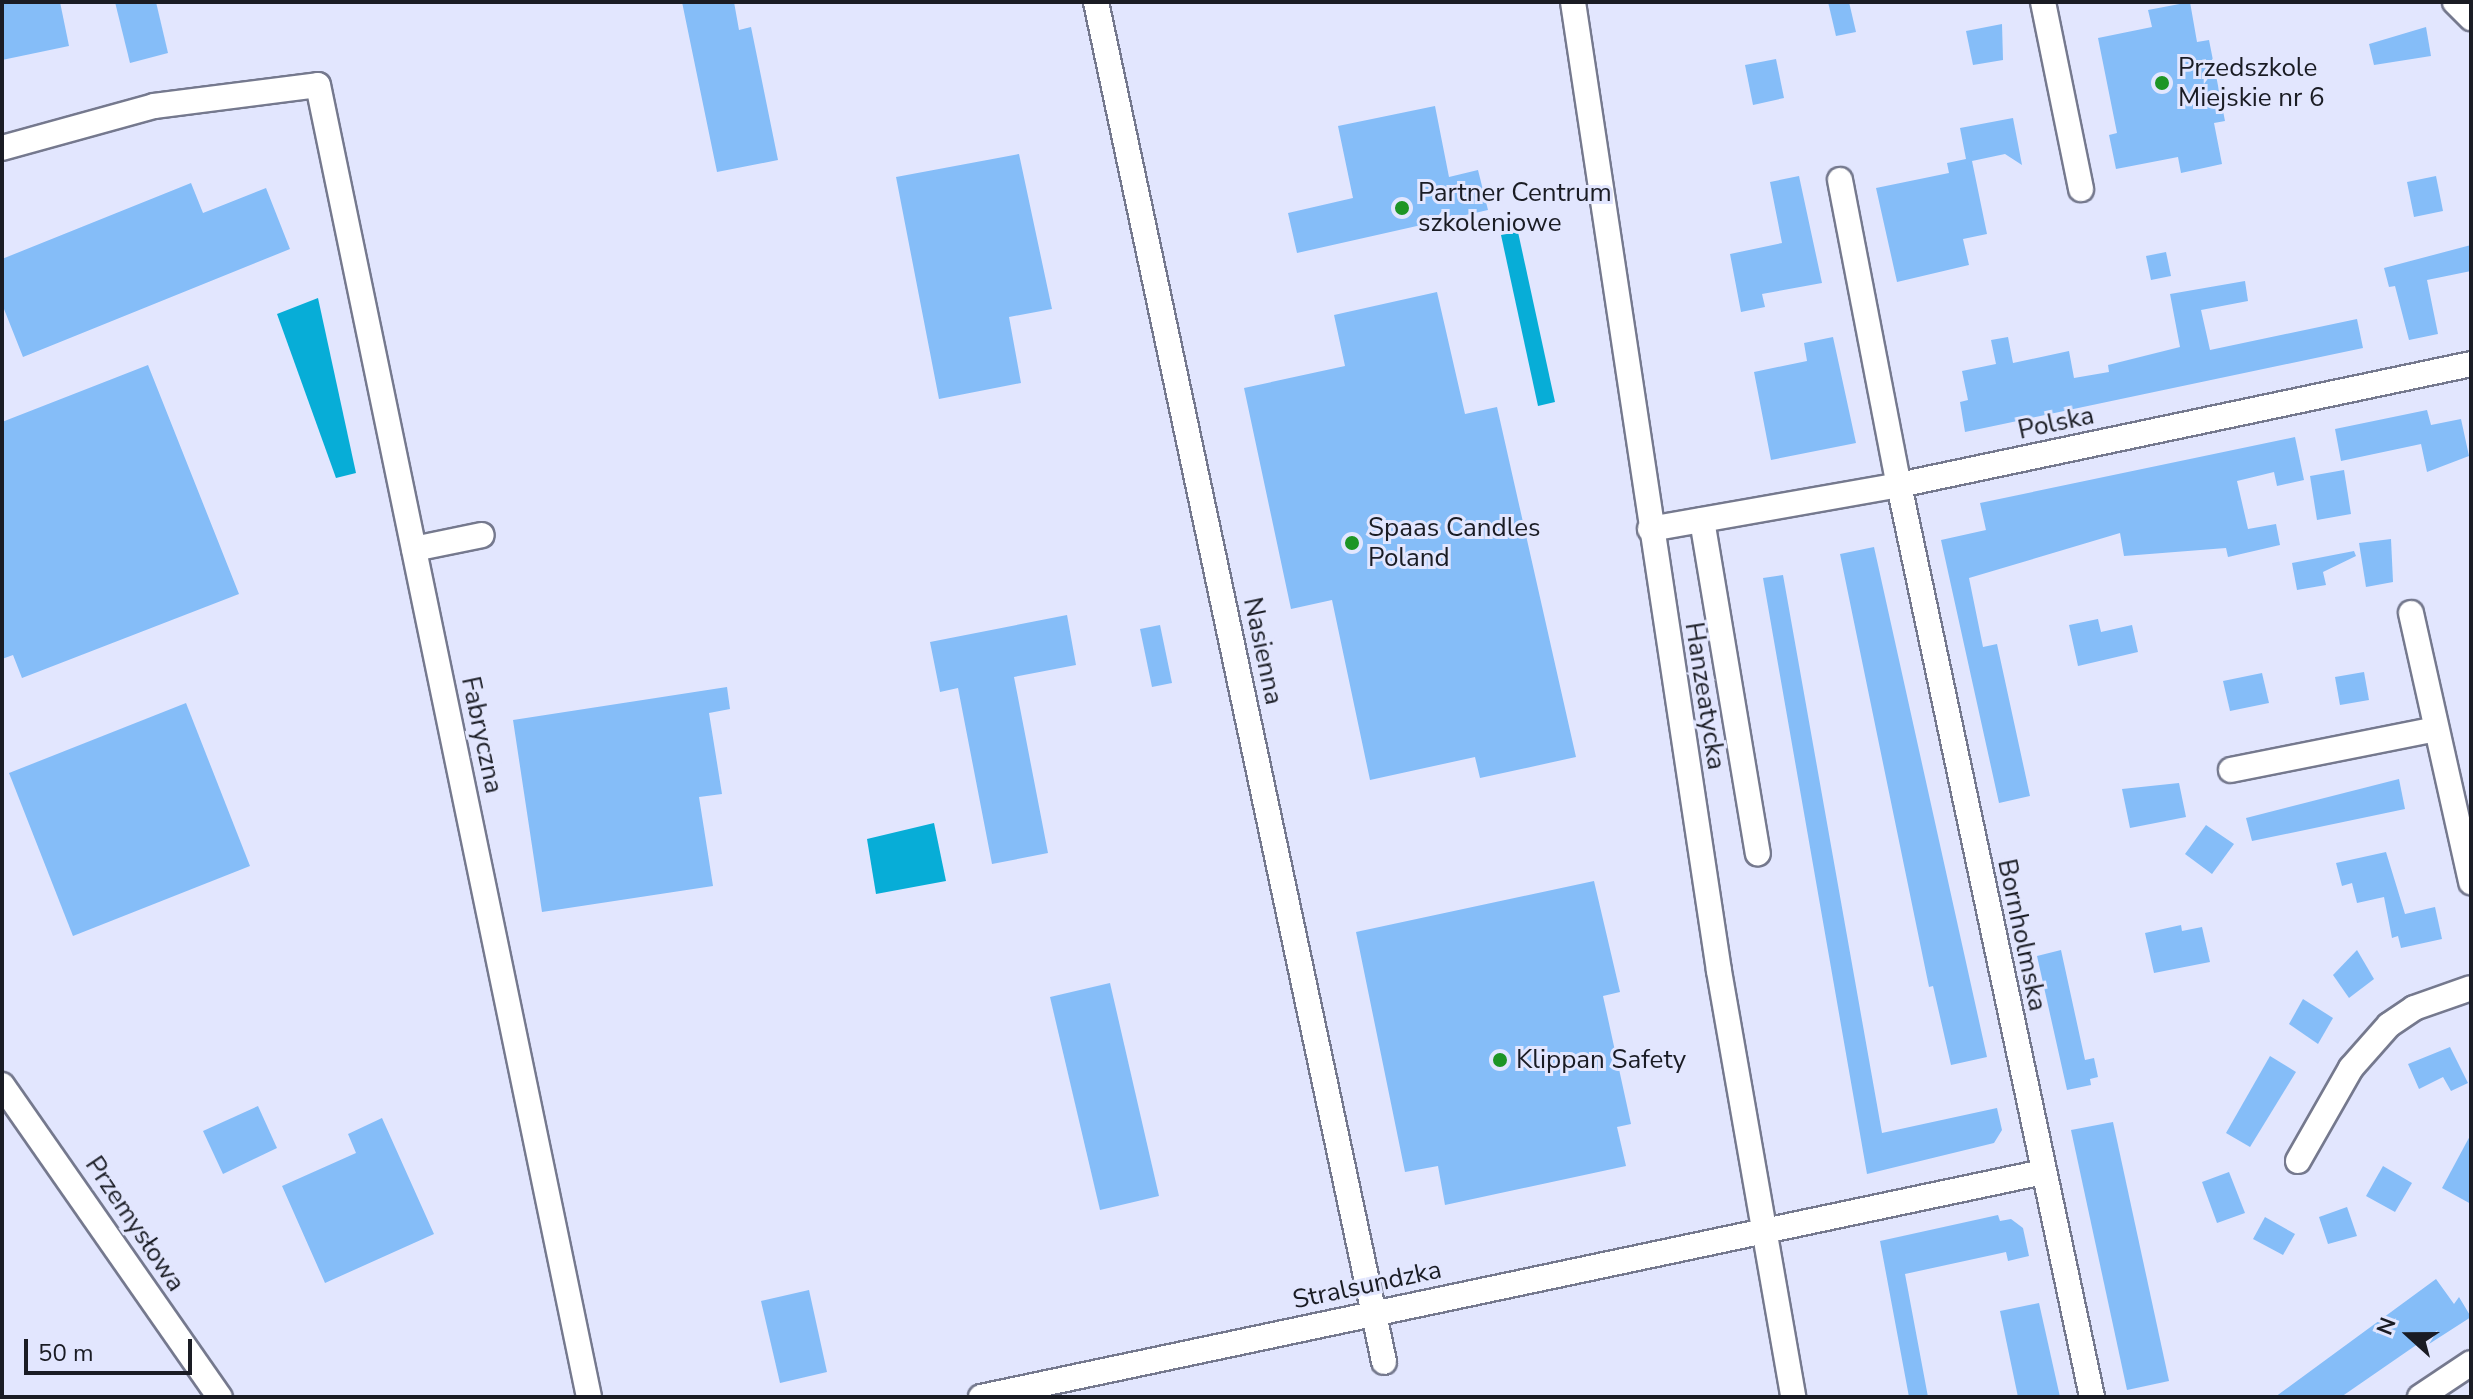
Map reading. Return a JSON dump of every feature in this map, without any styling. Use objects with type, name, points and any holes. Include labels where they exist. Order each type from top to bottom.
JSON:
[{"type":"street","name":"Nasienna","points":[[1096,2],[1384,1362]]},
{"type":"street","name":"Hanzeatycka","points":[[1573,2],[1650,529],[1793,1397]]},
{"type":"street","points":[[2043,2],[2081,189]]},
{"type":"street","points":[[2455,2],[2471,18]]},
{"type":"street","name":"Fabryczna","points":[[2,148],[154,106],[318,85],[589,1397]]},
{"type":"street","name":"Bornholmska","points":[[1840,180],[1899,485],[2092,1397]]},
{"type":"street","name":"Polska","points":[[1650,529],[1899,485],[2471,364]]},
{"type":"street","points":[[1702,520],[1758,853]]},
{"type":"street","points":[[414,549],[482,535]]},
{"type":"street","points":[[2411,613],[2471,882]]},
{"type":"street","points":[[2231,770],[2436,729]]},
{"type":"street","points":[[2298,1161],[2351,1068],[2389,1025],[2414,1008],[2471,988]]},
{"type":"street","name":"Przemysłowa","points":[[2,1085],[220,1397]]},
{"type":"street","name":"Stralsundzka","points":[[981,1397],[2043,1172]]},
{"type":"street","points":[[2420,1397],[2471,1363]]},
{"type":"water","points":[[1518,232],[1555,402],[1538,406],[1501,235]]},
{"type":"water","points":[[318,298],[356,473],[336,478],[277,314]]},
{"type":"water","points":[[934,823],[946,881],[876,894],[867,839]]},
{"type":"building","points":[[2,2],[60,2],[69,46],[2,60]]},
{"type":"building","points":[[115,2],[156,2],[168,53],[130,63]]},
{"type":"building","points":[[682,2],[734,2],[739,30],[751,27],[778,160],[717,172]]},
{"type":"building","points":[[1828,2],[1849,2],[1856,32],[1836,36]]},
{"type":"building","name":"Przedszkole Miejskie nr 6","points":[[2190,2],[2197,42],[2209,40],[2225,121],[2214,123],[2222,164],[2181,173],[2178,157],[2116,169],[2109,135],[2117,133],[2098,38],[2152,27],[2148,10]]},
{"type":"building","points":[[2002,24],[2003,60],[1973,65],[1966,31]]},
{"type":"building","points":[[2426,27],[2431,56],[2374,65],[2369,44]]},
{"type":"building","points":[[1776,59],[1784,98],[1753,105],[1745,65]]},
{"type":"building","points":[[1435,106],[1449,177],[1478,170],[1488,210],[1297,253],[1288,213],[1353,198],[1338,126]]},
{"type":"building","points":[[2013,118],[2022,165],[2005,154],[1972,161],[1987,234],[1963,239],[1969,265],[1897,282],[1876,188],[1949,173],[1947,163],[1966,159],[1960,128]]},
{"type":"building","points":[[1019,154],[1052,309],[1009,317],[1021,383],[939,399],[896,177]]},
{"type":"building","points":[[1799,176],[1822,283],[1762,294],[1765,307],[1741,312],[1730,254],[1782,243],[1770,182]]},
{"type":"building","points":[[2436,176],[2443,211],[2414,217],[2407,182]]},
{"type":"building","points":[[191,183],[203,213],[266,188],[290,249],[23,357],[2,304],[2,259]]},
{"type":"building","points":[[2471,245],[2471,271],[2427,280],[2438,334],[2409,340],[2395,286],[2389,287],[2384,268]]},
{"type":"building","points":[[2166,252],[2171,276],[2151,280],[2146,256]]},
{"type":"building","points":[[2245,281],[2248,301],[2201,310],[2210,350],[2357,319],[2363,348],[1965,432],[1960,402],[1968,400],[1962,371],[1996,364],[1991,340],[2008,337],[2013,363],[2069,351],[2074,378],[2109,372],[2108,365],[2180,347],[2170,294]]},
{"type":"building","name":"Spaas Candles Poland","points":[[1437,292],[1465,414],[1497,407],[1576,757],[1480,778],[1475,757],[1370,780],[1332,600],[1291,609],[1244,388],[1345,366],[1334,315]]},
{"type":"building","points":[[1833,337],[1856,443],[1771,460],[1754,372],[1807,361],[1804,343]]},
{"type":"building","points":[[148,365],[239,594],[22,678],[13,655],[2,659],[2,422]]},
{"type":"building","points":[[2427,410],[2431,425],[2461,419],[2469,456],[2427,472],[2421,444],[2341,461],[2335,429]]},
{"type":"building","points":[[2295,437],[2304,480],[2277,486],[2274,472],[2237,481],[2248,529],[2276,524],[2280,545],[2228,557],[2226,548],[2124,556],[2120,533],[1969,578],[1983,647],[1997,644],[2030,796],[1999,803],[1941,540],[1986,530],[1980,503]]},
{"type":"building","points":[[2344,470],[2351,514],[2317,520],[2310,476]]},
{"type":"building","points":[[2391,539],[2393,582],[2366,587],[2359,543]]},
{"type":"building","points":[[1874,547],[1987,1057],[1951,1065],[1933,986],[1929,987],[1840,554]]},
{"type":"building","points":[[2354,551],[2356,556],[2323,572],[2326,585],[2297,590],[2292,563]]},
{"type":"building","points":[[1783,575],[1882,1133],[1997,1108],[2002,1130],[1994,1143],[1867,1174],[1763,578]]},
{"type":"building","points":[[1067,615],[1076,665],[1014,677],[1048,853],[992,864],[958,688],[940,692],[930,642]]},
{"type":"building","points":[[2098,619],[2101,632],[2132,625],[2138,652],[2078,666],[2069,625]]},
{"type":"building","points":[[1160,625],[1172,683],[1152,687],[1140,629]]},
{"type":"building","points":[[2364,672],[2369,700],[2340,705],[2335,677]]},
{"type":"building","points":[[2262,673],[2269,703],[2230,711],[2223,681]]},
{"type":"building","points":[[727,687],[730,709],[709,713],[722,794],[699,797],[713,886],[542,912],[513,720]]},
{"type":"building","points":[[186,703],[250,866],[73,936],[9,773]]},
{"type":"building","points":[[2399,779],[2405,809],[2252,841],[2246,818]]},
{"type":"building","points":[[2179,783],[2186,817],[2130,828],[2122,789]]},
{"type":"building","points":[[2206,825],[2234,844],[2212,874],[2185,854]]},
{"type":"building","points":[[2386,852],[2405,914],[2435,907],[2442,939],[2401,948],[2398,936],[2392,938],[2384,897],[2357,903],[2352,883],[2342,886],[2336,863]]},
{"type":"building","name":"Klippan Safety","points":[[1594,881],[1620,992],[1603,996],[1631,1124],[1617,1127],[1626,1166],[1445,1205],[1438,1166],[1405,1172],[1356,932]]},
{"type":"building","points":[[2181,925],[2182,931],[2202,927],[2210,962],[2154,973],[2145,933]]},
{"type":"building","points":[[2061,950],[2085,1060],[2094,1058],[2098,1077],[2090,1079],[2091,1085],[2067,1090],[2037,956]]},
{"type":"building","points":[[2357,950],[2374,979],[2349,998],[2333,975]]},
{"type":"building","points":[[1110,983],[1159,1196],[1100,1210],[1050,997]]},
{"type":"building","points":[[2303,999],[2333,1018],[2318,1044],[2289,1024]]},
{"type":"building","points":[[2450,1047],[2468,1083],[2451,1091],[2443,1077],[2419,1089],[2408,1064]]},
{"type":"building","points":[[2270,1056],[2296,1072],[2250,1147],[2226,1133]]},
{"type":"building","points":[[258,1106],[277,1148],[223,1174],[203,1131]]},
{"type":"building","points":[[382,1118],[434,1234],[325,1283],[282,1186],[356,1153],[348,1134]]},
{"type":"building","points":[[2113,1122],[2169,1381],[2127,1390],[2071,1130]]},
{"type":"building","points":[[2471,1134],[2471,1204],[2442,1188]]},
{"type":"building","points":[[2383,1166],[2412,1183],[2395,1212],[2366,1196]]},
{"type":"building","points":[[2229,1172],[2245,1213],[2217,1223],[2202,1182]]},
{"type":"building","points":[[2347,1207],[2357,1236],[2328,1244],[2319,1217]]},
{"type":"building","points":[[1998,1215],[2000,1221],[2011,1219],[2023,1228],[2029,1256],[2008,1261],[2006,1252],[1905,1274],[1928,1397],[1909,1397],[1880,1241]]},
{"type":"building","points":[[2265,1217],[2295,1234],[2283,1255],[2253,1239]]},
{"type":"building","points":[[2436,1279],[2454,1304],[2459,1297],[2471,1317],[2429,1344],[2438,1330],[2341,1397],[2275,1397]]},
{"type":"building","points":[[809,1290],[827,1372],[780,1383],[761,1301]]},
{"type":"building","points":[[2039,1303],[2060,1397],[2018,1397],[2000,1311]]},
{"type":"place","name":"Przedszkole Miejskie nr 6","points":[[2162,83]]},
{"type":"place","name":"Partner Centrum szkoleniowe","points":[[1402,208]]},
{"type":"place","name":"Spaas Candles Poland","points":[[1352,543]]},
{"type":"place","name":"Klippan Safety","points":[[1500,1060]]}]
